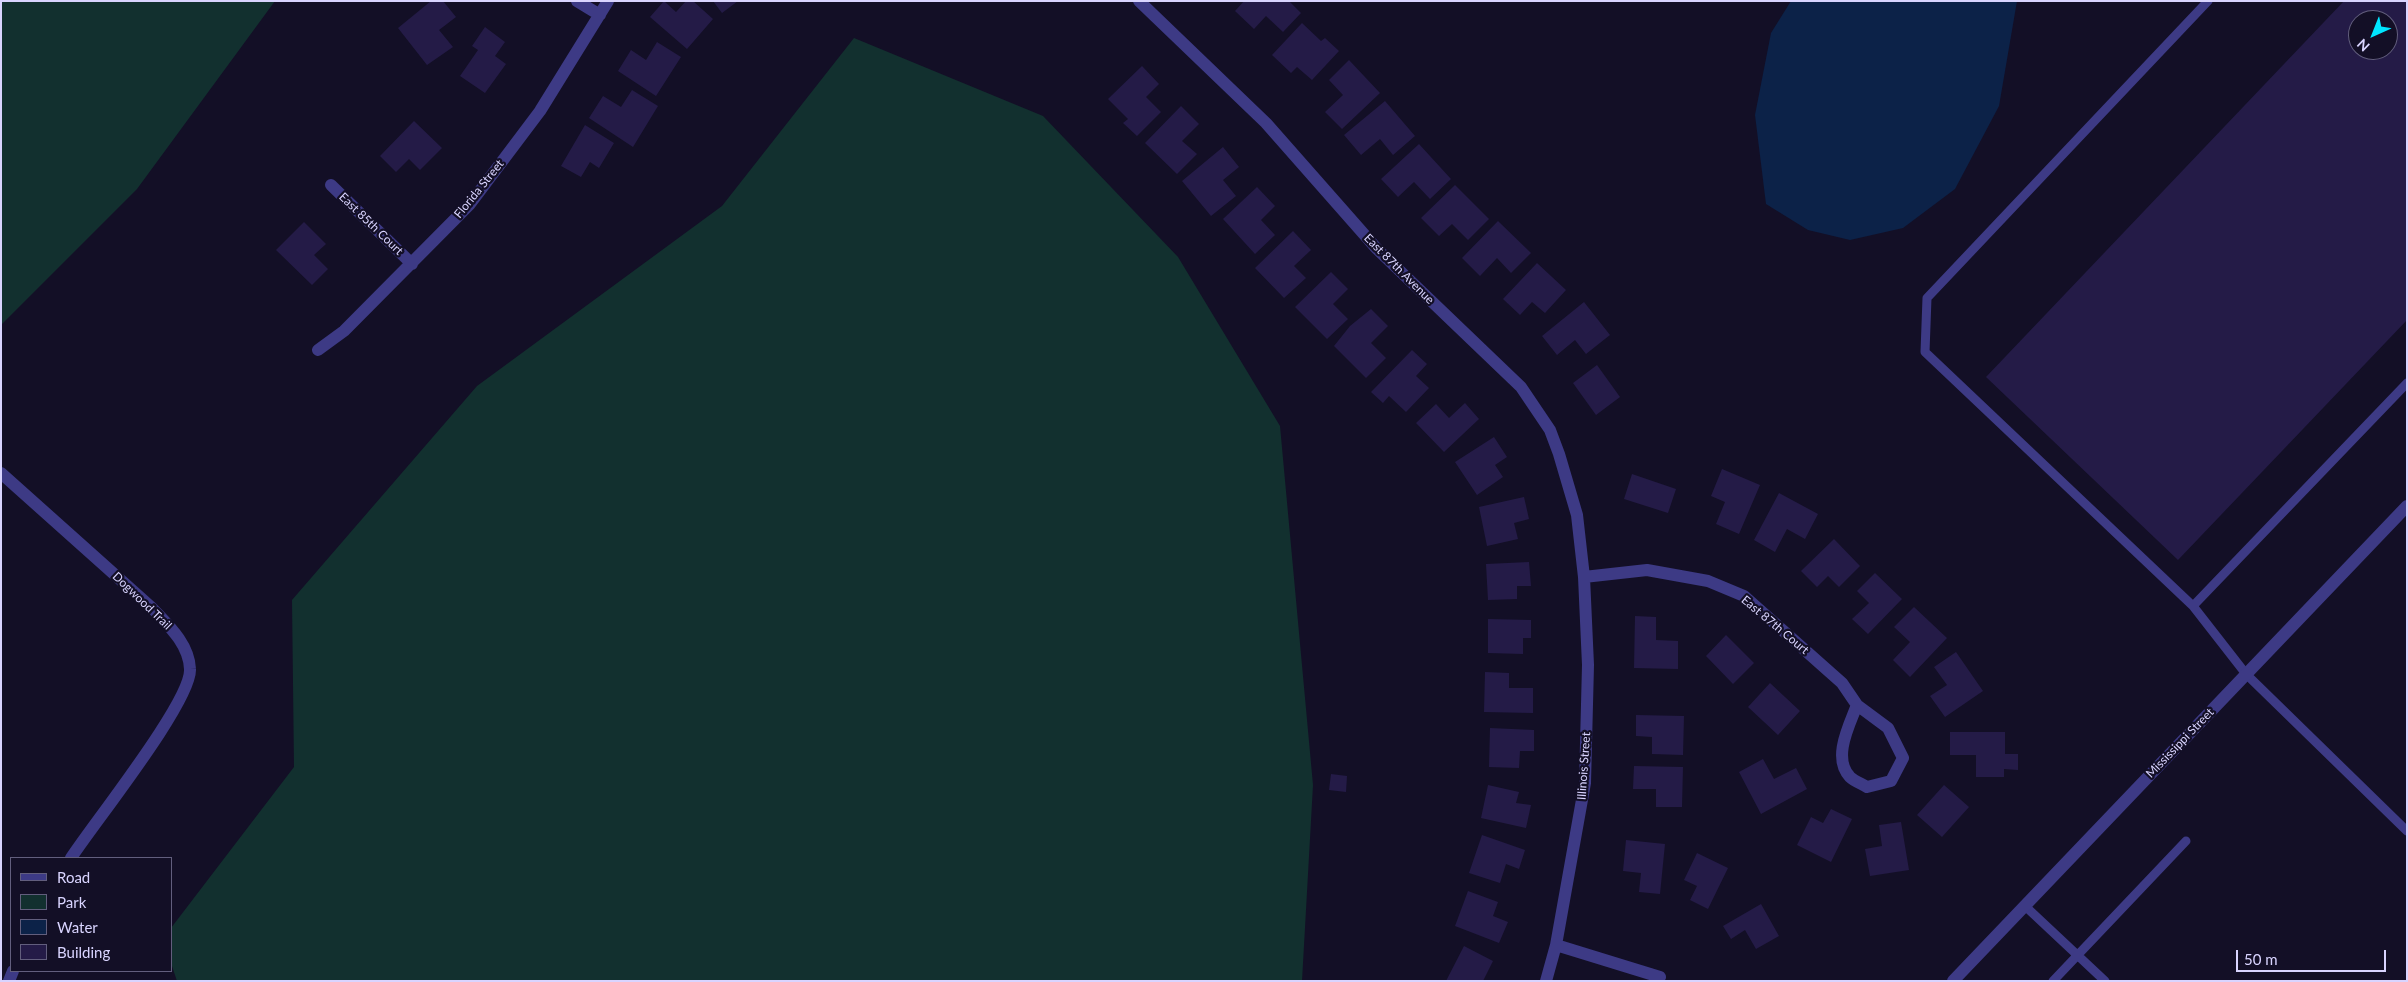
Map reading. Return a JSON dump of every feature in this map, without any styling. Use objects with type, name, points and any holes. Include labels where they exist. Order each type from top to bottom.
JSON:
[{"type":"street","points":[[577,1],[600,15]]},
{"type":"street","name":"Florida Street","points":[[318,350],[344,331],[470,204],[540,111],[608,1]]},
{"type":"street","name":"East 87th Avenue","points":[[1139,1],[1266,123],[1377,249],[1521,386],[1550,430],[1559,454],[1577,515],[1584,578]]},
{"type":"street","name":"East 85th Court","points":[[330,185],[412,264]]},
{"type":"street","name":"Dogwood Trail","points":[[1,473],[152,608],[176,633],[186,653],[190,670],[185,689],[154,742],[72,857]]},
{"type":"street","name":"Mississippi Street","points":[[1953,981],[2407,506]]},
{"type":"street","name":"East 87th Court","points":[[1584,578],[1646,570],[1708,580],[1744,596],[1842,683],[1857,705],[1888,728],[1903,758],[1891,781],[1867,787],[1850,777],[1842,761],[1844,739],[1857,705]]},
{"type":"street","name":"Illinois Street","points":[[1546,981],[1556,945],[1585,783],[1588,665],[1584,578]]},
{"type":"street","points":[[1556,945],[1660,977]]},
{"type":"lane","points":[[2208,1],[1928,298],[1925,352],[2193,606],[2246,674],[2407,830]]},
{"type":"lane","points":[[2193,606],[2407,384]]},
{"type":"lane","points":[[2053,981],[2186,841]]},
{"type":"lane","points":[[2025,906],[2105,981]]},
{"type":"green space","points":[[1,1],[275,1],[137,189],[1,325]]},
{"type":"green space","points":[[854,38],[1043,116],[1178,257],[1280,426],[1313,785],[1302,981],[177,981],[172,966],[172,927],[294,767],[292,600],[477,386],[722,206]]},
{"type":"water","points":[[1791,1],[2017,1],[1999,106],[1955,189],[1903,228],[1850,240],[1808,230],[1766,204],[1755,115],[1771,33]]},
{"type":"building","points":[[431,1],[443,1],[456,17],[439,30],[453,47],[427,65],[398,28]]},
{"type":"building","points":[[664,1],[676,12],[686,1],[693,1],[713,19],[687,49],[650,17]]},
{"type":"building","points":[[713,1],[738,1],[722,13]]},
{"type":"building","points":[[1244,1],[1289,1],[1301,13],[1283,32],[1266,16],[1254,29],[1235,11]]},
{"type":"building","points":[[2344,1],[2407,1],[2407,320],[2178,560],[1986,377]]},
{"type":"building","points":[[1302,23],[1321,41],[1325,38],[1339,51],[1312,80],[1297,67],[1291,73],[1272,55]]},
{"type":"building","points":[[485,27],[505,42],[495,56],[506,64],[485,93],[460,76],[478,50],[472,46]]},
{"type":"building","points":[[657,42],[681,57],[656,96],[618,71],[631,50],[646,60]]},
{"type":"building","points":[[1349,60],[1380,93],[1342,129],[1325,112],[1343,95],[1329,80]]},
{"type":"building","points":[[1142,66],[1159,84],[1146,97],[1161,112],[1137,136],[1123,123],[1128,119],[1108,99]]},
{"type":"building","points":[[632,90],[658,106],[633,147],[589,118],[603,96],[621,107]]},
{"type":"building","points":[[1385,101],[1415,136],[1393,155],[1380,139],[1361,155],[1344,135]]},
{"type":"building","points":[[1181,106],[1199,124],[1182,141],[1197,154],[1177,174],[1145,143]]},
{"type":"building","points":[[414,121],[442,148],[420,170],[409,159],[396,172],[380,156]]},
{"type":"building","points":[[585,125],[614,143],[599,168],[590,162],[581,177],[561,166]]},
{"type":"building","points":[[1419,144],[1451,179],[1430,199],[1414,182],[1398,197],[1381,179]]},
{"type":"building","points":[[1223,147],[1239,167],[1223,180],[1236,196],[1211,216],[1182,181]]},
{"type":"building","points":[[1455,185],[1489,219],[1468,240],[1452,224],[1439,236],[1421,218]]},
{"type":"building","points":[[1257,187],[1275,206],[1261,220],[1275,235],[1255,254],[1223,219]]},
{"type":"building","points":[[1498,221],[1531,253],[1511,273],[1497,258],[1480,276],[1462,258]]},
{"type":"building","points":[[304,222],[326,244],[314,255],[328,269],[312,285],[276,250]]},
{"type":"building","points":[[1293,231],[1311,250],[1294,266],[1306,278],[1284,298],[1255,268]]},
{"type":"building","points":[[1537,263],[1566,290],[1545,313],[1532,302],[1520,315],[1503,299]]},
{"type":"building","points":[[1331,272],[1348,289],[1333,304],[1348,319],[1327,339],[1295,307]]},
{"type":"building","points":[[1584,302],[1610,335],[1586,354],[1575,340],[1557,355],[1542,336]]},
{"type":"building","points":[[1371,309],[1388,326],[1371,343],[1386,358],[1366,378],[1334,346],[1350,326]]},
{"type":"building","points":[[1412,350],[1427,364],[1416,376],[1429,388],[1406,412],[1389,396],[1383,403],[1371,392]]},
{"type":"building","points":[[1597,365],[1620,397],[1596,415],[1573,383]]},
{"type":"building","points":[[1465,403],[1479,419],[1444,452],[1416,423],[1436,404],[1449,418]]},
{"type":"building","points":[[1494,437],[1507,457],[1495,465],[1503,477],[1477,495],[1455,462]]},
{"type":"building","points":[[1722,469],[1760,485],[1739,534],[1716,524],[1725,502],[1711,496]]},
{"type":"building","points":[[1632,474],[1676,489],[1668,513],[1624,499]]},
{"type":"building","points":[[1779,493],[1818,514],[1805,539],[1787,529],[1775,552],[1754,540]]},
{"type":"building","points":[[1524,497],[1529,519],[1514,523],[1518,539],[1487,546],[1479,507]]},
{"type":"building","points":[[1834,539],[1860,566],[1839,587],[1828,576],[1817,587],[1801,571]]},
{"type":"building","points":[[1529,562],[1531,586],[1517,586],[1517,599],[1488,600],[1486,564]]},
{"type":"building","points":[[1875,573],[1902,599],[1868,634],[1852,619],[1869,603],[1857,591]]},
{"type":"building","points":[[1914,607],[1947,638],[1910,677],[1893,660],[1910,642],[1894,627]]},
{"type":"building","points":[[1635,616],[1656,617],[1656,640],[1678,641],[1678,669],[1634,668]]},
{"type":"building","points":[[1488,619],[1531,620],[1531,638],[1523,638],[1523,654],[1488,653]]},
{"type":"building","points":[[1726,635],[1754,663],[1733,684],[1706,656]]},
{"type":"building","points":[[1956,652],[1983,691],[1945,717],[1930,696],[1947,685],[1934,667]]},
{"type":"building","points":[[1485,672],[1509,673],[1509,688],[1533,688],[1533,713],[1484,712]]},
{"type":"building","points":[[1770,683],[1800,711],[1778,735],[1748,707]]},
{"type":"building","points":[[1636,715],[1684,716],[1683,755],[1652,754],[1652,737],[1636,736]]},
{"type":"building","points":[[1490,728],[1534,730],[1534,751],[1520,751],[1519,768],[1489,767]]},
{"type":"building","points":[[1950,732],[2005,732],[2005,754],[2018,754],[2018,770],[2004,769],[2004,777],[1976,777],[1976,755],[1950,755]]},
{"type":"building","points":[[1763,759],[1774,779],[1796,768],[1807,789],[1761,814],[1739,772]]},
{"type":"building","points":[[1634,766],[1683,767],[1682,807],[1656,807],[1656,789],[1633,789]]},
{"type":"building","points":[[1331,774],[1347,776],[1346,792],[1329,790]]},
{"type":"building","points":[[1488,785],[1519,792],[1516,803],[1531,805],[1526,828],[1481,818]]},
{"type":"building","points":[[1944,785],[1969,807],[1942,837],[1917,815]]},
{"type":"building","points":[[1831,809],[1852,819],[1831,862],[1797,845],[1811,817],[1823,823]]},
{"type":"building","points":[[1901,822],[1909,870],[1870,876],[1865,849],[1882,846],[1879,825]]},
{"type":"building","points":[[1482,835],[1525,850],[1519,869],[1506,864],[1500,883],[1469,873]]},
{"type":"building","points":[[1626,840],[1665,844],[1660,894],[1639,892],[1641,873],[1623,871]]},
{"type":"building","points":[[1697,853],[1728,868],[1708,909],[1690,900],[1697,886],[1684,880]]},
{"type":"building","points":[[1468,891],[1498,902],[1493,916],[1508,922],[1499,943],[1455,926]]},
{"type":"building","points":[[1761,904],[1779,936],[1756,949],[1745,930],[1731,939],[1723,926]]},
{"type":"building","points":[[1464,946],[1493,961],[1483,981],[1446,981]]}]
